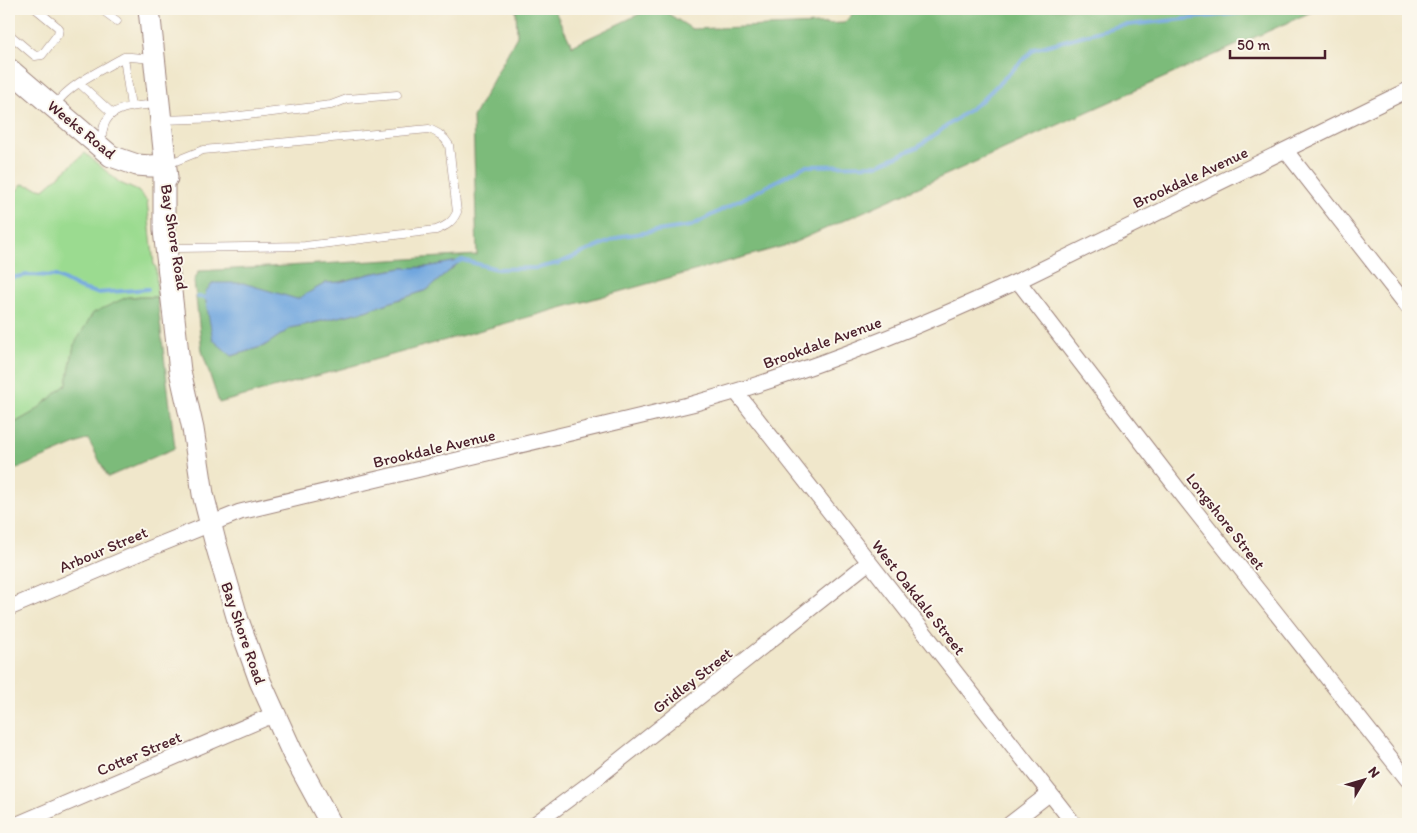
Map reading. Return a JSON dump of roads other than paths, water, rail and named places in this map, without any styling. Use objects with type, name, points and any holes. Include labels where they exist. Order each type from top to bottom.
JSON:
[{"type":"main road","name":"Bay Shore Road","points":[[149,9],[164,165],[164,230],[167,260],[180,371],[193,429],[204,494],[238,620],[252,659],[297,761],[331,824]]},
{"type":"main road","name":"Weeks Road","points":[[9,69],[112,156],[128,163],[150,166],[164,165]]},
{"type":"main road","name":"Bay Shore Road","points":[[164,165],[177,229],[192,368],[193,429]]},
{"type":"street","name":"Brookdale Avenue","points":[[211,524],[240,512],[736,392],[845,353],[964,307],[1408,90]]},
{"type":"street","points":[[1286,151],[1408,307]]},
{"type":"street","name":"Longshore Street","points":[[1018,281],[1181,493],[1408,780]]},
{"type":"street","name":"West Oakdale Street","points":[[736,392],[1074,824]]},
{"type":"street","name":"Arbour Street","points":[[9,608],[211,524]]},
{"type":"street","name":"Gridley Street","points":[[535,824],[597,778],[869,562]]},
{"type":"street","name":"Cotter Street","points":[[18,824],[275,714]]},
{"type":"street","points":[[1010,824],[1050,793]]},
{"type":"lane","points":[[9,34],[35,56],[42,55],[58,34],[59,28],[36,9]]},
{"type":"lane","points":[[101,9],[117,21]]},
{"type":"lane","points":[[53,106],[64,93],[124,57],[131,56],[154,60]]},
{"type":"lane","points":[[124,57],[131,107]]},
{"type":"lane","points":[[79,83],[112,113]]},
{"type":"lane","points":[[100,147],[105,123],[112,113],[131,107],[159,112],[223,118],[331,105],[346,99],[397,95]]},
{"type":"lane","points":[[164,165],[203,150],[429,129],[445,137],[449,145],[457,212],[453,221],[436,230],[305,246],[179,248]]},
{"type":"water","points":[[462,260],[427,290],[365,311],[291,328],[264,346],[232,356],[213,340],[205,297],[206,291],[213,283],[243,283],[297,299],[326,283],[340,282],[402,268],[427,267]]},
{"type":"waterway","points":[[458,262],[462,260],[497,269],[537,268],[559,263],[622,236],[691,226],[805,166],[877,165],[918,147],[981,101],[1034,49],[1118,26],[1241,13],[1252,9]]},
{"type":"waterway","points":[[9,278],[28,275],[56,276],[79,288],[97,293],[148,289]]},
{"type":"waterway","points":[[198,297],[208,298]]}]
